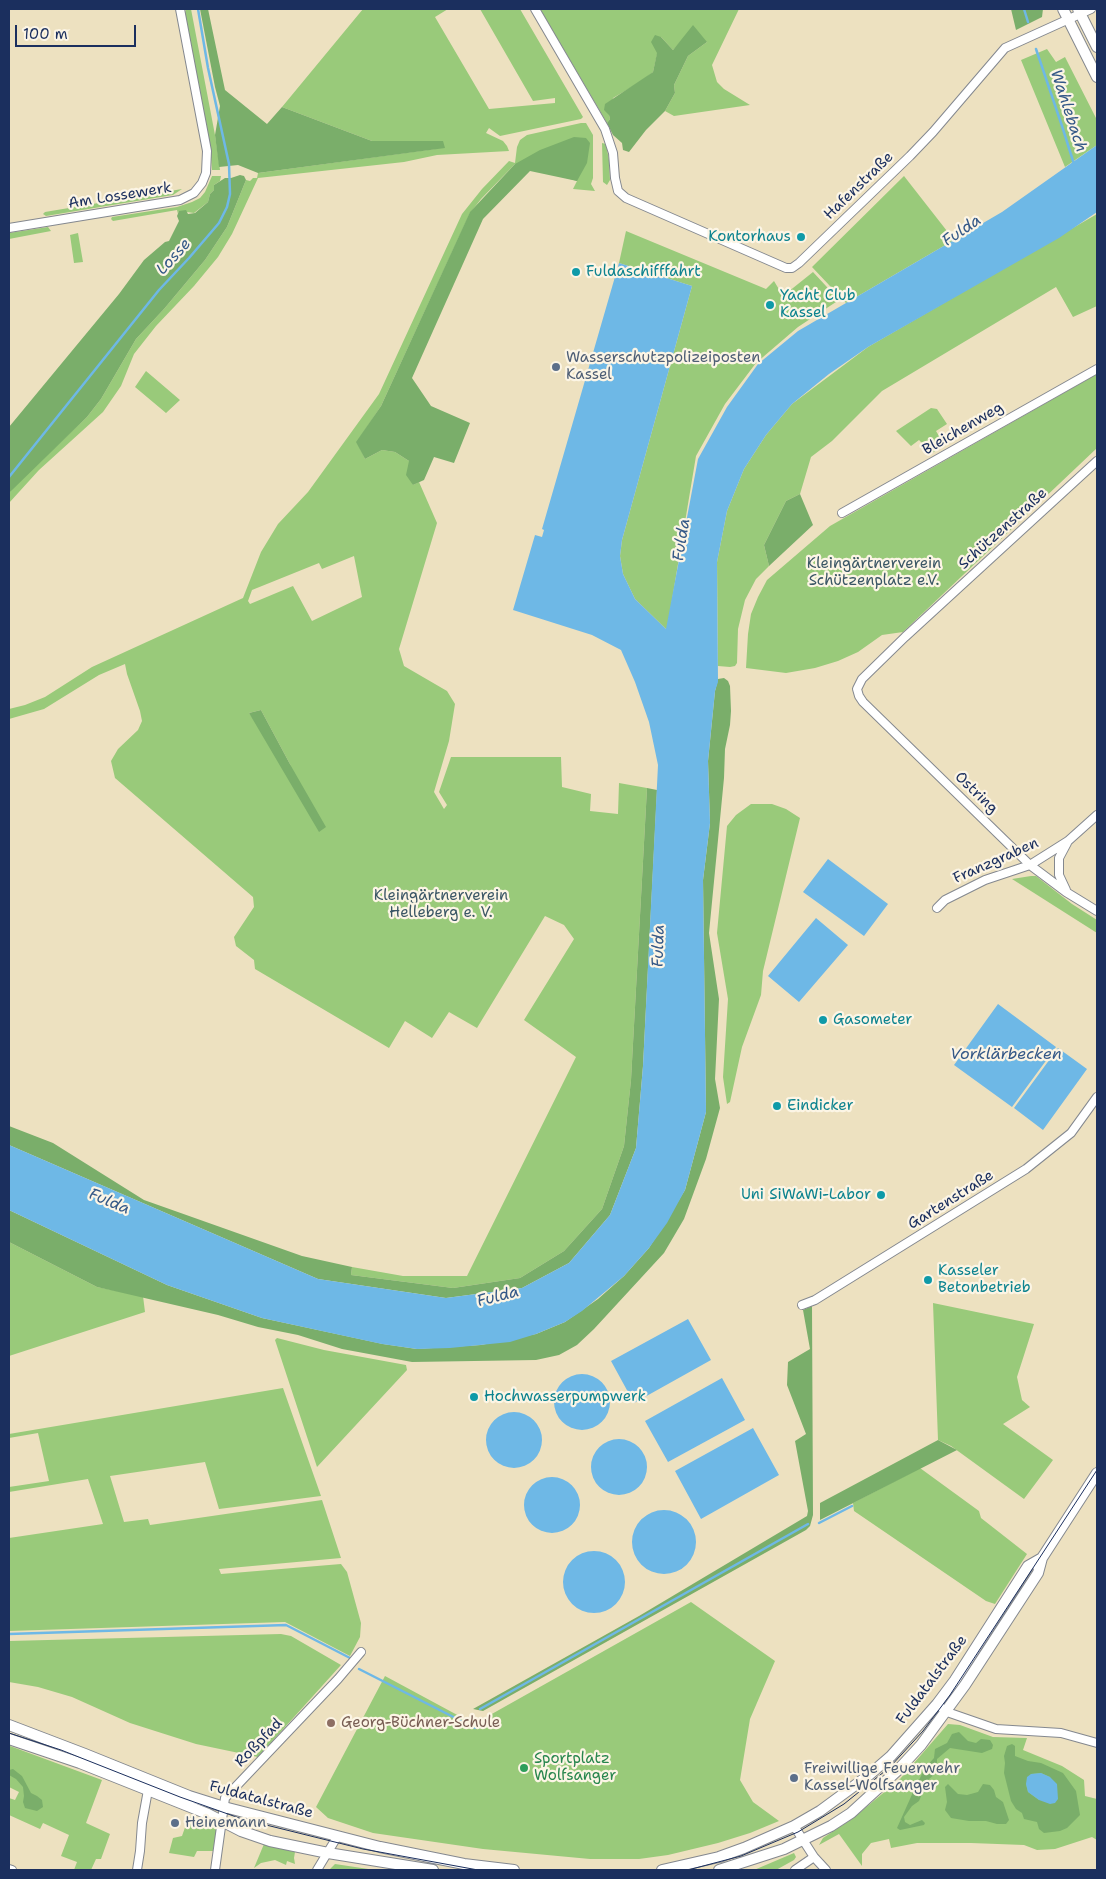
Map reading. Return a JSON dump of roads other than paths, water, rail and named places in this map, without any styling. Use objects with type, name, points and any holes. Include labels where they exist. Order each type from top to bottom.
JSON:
[{"type":"main road","points":[[1062,9],[1097,78]]},
{"type":"main road","points":[[1079,11],[1097,47]]},
{"type":"main road","name":"Fuldatalstraße","points":[[719,1870],[770,1854],[804,1840],[851,1813],[898,1770],[947,1712],[1038,1573],[1042,1558],[1097,1473]]},
{"type":"main road","name":"Fuldatalstraße","points":[[662,1870],[719,1857],[794,1826],[820,1811],[869,1775],[891,1756],[937,1704],[955,1680],[1028,1566],[1042,1558]]},
{"type":"main road","name":"Fuldatalstraße","points":[[9,1725],[189,1796],[224,1807],[337,1837],[423,1856],[514,1870]]},
{"type":"main road","name":"Fuldatalstraße","points":[[9,1739],[80,1763],[270,1841],[328,1853],[433,1870]]},
{"type":"street","name":"Am Lossewerk","points":[[9,228],[180,200],[194,193],[202,183],[206,173],[207,151],[180,9]]},
{"type":"street","name":"Hafenstraße","points":[[535,9],[605,130],[613,153],[618,191],[634,202],[786,268],[792,268],[799,263],[910,156],[933,132],[988,65],[1005,48],[1068,19],[1079,11],[1091,9]]},
{"type":"street","name":"Bleichenweg","points":[[842,513],[1097,369]]},
{"type":"street","name":"Schützenstraße","points":[[862,678],[1097,461]]},
{"type":"street","name":"Ostring","points":[[862,678],[857,689],[863,702],[1030,865],[1066,892],[1097,911]]},
{"type":"street","name":"Franzgraben","points":[[937,908],[945,900],[984,880],[1030,865],[1068,841],[1097,815]]},
{"type":"street","name":"Franzgraben","points":[[1066,892],[1059,875],[1058,858],[1068,841]]},
{"type":"street","name":"Gartenstraße","points":[[802,1305],[840,1284],[1026,1169],[1072,1133],[1097,1097]]},
{"type":"street","name":"Roßpfad","points":[[214,1870],[225,1798],[338,1679],[361,1652]]},
{"type":"street","points":[[937,1704],[947,1712],[996,1729],[1061,1733],[1097,1743]]},
{"type":"street","points":[[137,1870],[148,1790]]},
{"type":"street","points":[[794,1826],[814,1857],[826,1870]]},
{"type":"street","points":[[318,1870],[337,1837]]},
{"type":"street","points":[[795,1870],[814,1857]]},
{"type":"water","name":"Fulda","points":[[1097,145],[1097,212],[1059,238],[868,347],[829,374],[792,404],[766,435],[744,469],[727,511],[717,562],[718,682],[715,691],[708,761],[710,823],[703,880],[706,1112],[685,1190],[667,1223],[649,1248],[624,1276],[582,1311],[565,1322],[536,1334],[510,1342],[417,1349],[382,1344],[262,1318],[167,1285],[9,1210],[9,1145],[318,1279],[446,1298],[522,1288],[569,1263],[610,1215],[636,1148],[643,1066],[658,765],[649,722],[621,650],[592,635],[513,610],[535,535],[542,537],[544,530],[542,529],[619,263],[692,286],[622,540],[620,556],[623,574],[635,599],[666,629],[698,459],[727,407],[758,364],[798,331],[1002,212]]},
{"type":"water","points":[[828,859],[888,904],[864,936],[803,892]]},
{"type":"water","points":[[816,918],[848,945],[799,1002],[768,976]]},
{"type":"water","name":"Vorklärbecken","points":[[998,1004],[1056,1047],[1012,1107],[954,1065]]},
{"type":"water","points":[[1058,1048],[1087,1069],[1043,1130],[1014,1108]]},
{"type":"water","points":[[688,1319],[711,1360],[634,1403],[611,1361]]},
{"type":"water","points":[[576,1374],[588,1374],[598,1378],[606,1386],[610,1402],[606,1418],[598,1426],[588,1430],[576,1430],[566,1426],[558,1418],[554,1408],[554,1396],[558,1386],[566,1378]]},
{"type":"water","points":[[722,1378],[745,1420],[668,1462],[645,1421]]},
{"type":"water","points":[[508,1412],[520,1412],[530,1416],[538,1424],[542,1440],[538,1456],[530,1464],[520,1468],[508,1468],[498,1464],[490,1456],[486,1446],[486,1434],[490,1424],[498,1416]]},
{"type":"water","points":[[753,1428],[779,1475],[701,1519],[675,1471]]},
{"type":"water","points":[[613,1439],[625,1439],[635,1443],[643,1451],[647,1467],[643,1483],[635,1491],[625,1495],[613,1495],[603,1491],[595,1483],[591,1473],[591,1461],[595,1451],[603,1443]]},
{"type":"water","points":[[546,1477],[558,1477],[568,1481],[576,1489],[580,1505],[576,1521],[568,1529],[558,1533],[546,1533],[536,1529],[528,1521],[524,1511],[524,1499],[528,1489],[536,1481]]},
{"type":"water","points":[[664,1510],[676,1512],[687,1519],[694,1530],[696,1542],[694,1554],[687,1565],[676,1572],[664,1574],[652,1572],[641,1565],[634,1554],[632,1542],[634,1530],[641,1519],[652,1512]]},
{"type":"water","points":[[588,1551],[600,1551],[616,1560],[623,1570],[625,1582],[623,1594],[616,1604],[600,1613],[588,1613],[577,1608],[568,1599],[563,1588],[563,1576],[568,1565],[577,1556]]},
{"type":"water","points":[[1041,1773],[1050,1777],[1057,1784],[1058,1799],[1055,1803],[1050,1804],[1039,1800],[1028,1792],[1027,1777],[1031,1774]]},
{"type":"waterway","name":"Losse","points":[[9,477],[159,290],[219,223],[227,207],[230,194],[229,164],[208,68],[198,9]]},
{"type":"waterway","name":"Wahlebach","points":[[1024,9],[1028,22]]},
{"type":"waterway","name":"Wahlebach","points":[[1036,49],[1074,164]]},
{"type":"waterway","points":[[819,1523],[852,1506]]},
{"type":"waterway","points":[[480,1709],[808,1524]]},
{"type":"waterway","points":[[9,1634],[286,1625],[350,1658]]},
{"type":"waterway","points":[[359,1669],[475,1728]]},
{"type":"waterway","points":[[465,1723],[472,1718]]},
{"type":"tram line","points":[[688,1870],[741,1856],[798,1832],[844,1804],[890,1767],[923,1731],[950,1695],[1097,1470]]},
{"type":"tram line","points":[[9,1733],[61,1750],[180,1797],[242,1819],[363,1849],[478,1870]]},
{"type":"place","name":"Kontorhaus","points":[[801,237]]},
{"type":"place","name":"Fuldaschifffahrt","points":[[576,272]]},
{"type":"place","name":"Yacht Club Kassel","points":[[770,305]]},
{"type":"place","name":"Wasserschutzpolizeiposten Kassel","points":[[556,367]]},
{"type":"place","name":"Gasometer","points":[[823,1020]]},
{"type":"place","name":"Eindicker","points":[[777,1106]]},
{"type":"place","name":"Uni SiWaWi-Labor","points":[[881,1195]]},
{"type":"place","name":"Kasseler Betonbetrieb","points":[[928,1280]]},
{"type":"place","name":"Hochwasserpumpwerk","points":[[474,1397]]},
{"type":"place","name":"Georg-Büchner-Schule","points":[[331,1723]]},
{"type":"place","name":"Sportplatz Wolfsanger","points":[[524,1768]]},
{"type":"place","name":"Freiwillige Feuerwehr Kassel-Wolfsanger","points":[[794,1778]]},
{"type":"place","name":"Heinemann","points":[[175,1823]]},
{"type":"park label","name":"Kleingärtnerverein Schützenplatz e.V.","points":[[874,572]]},
{"type":"park label","name":"Kleingärtnerverein Helleberg e. V.","points":[[441,904]]}]
